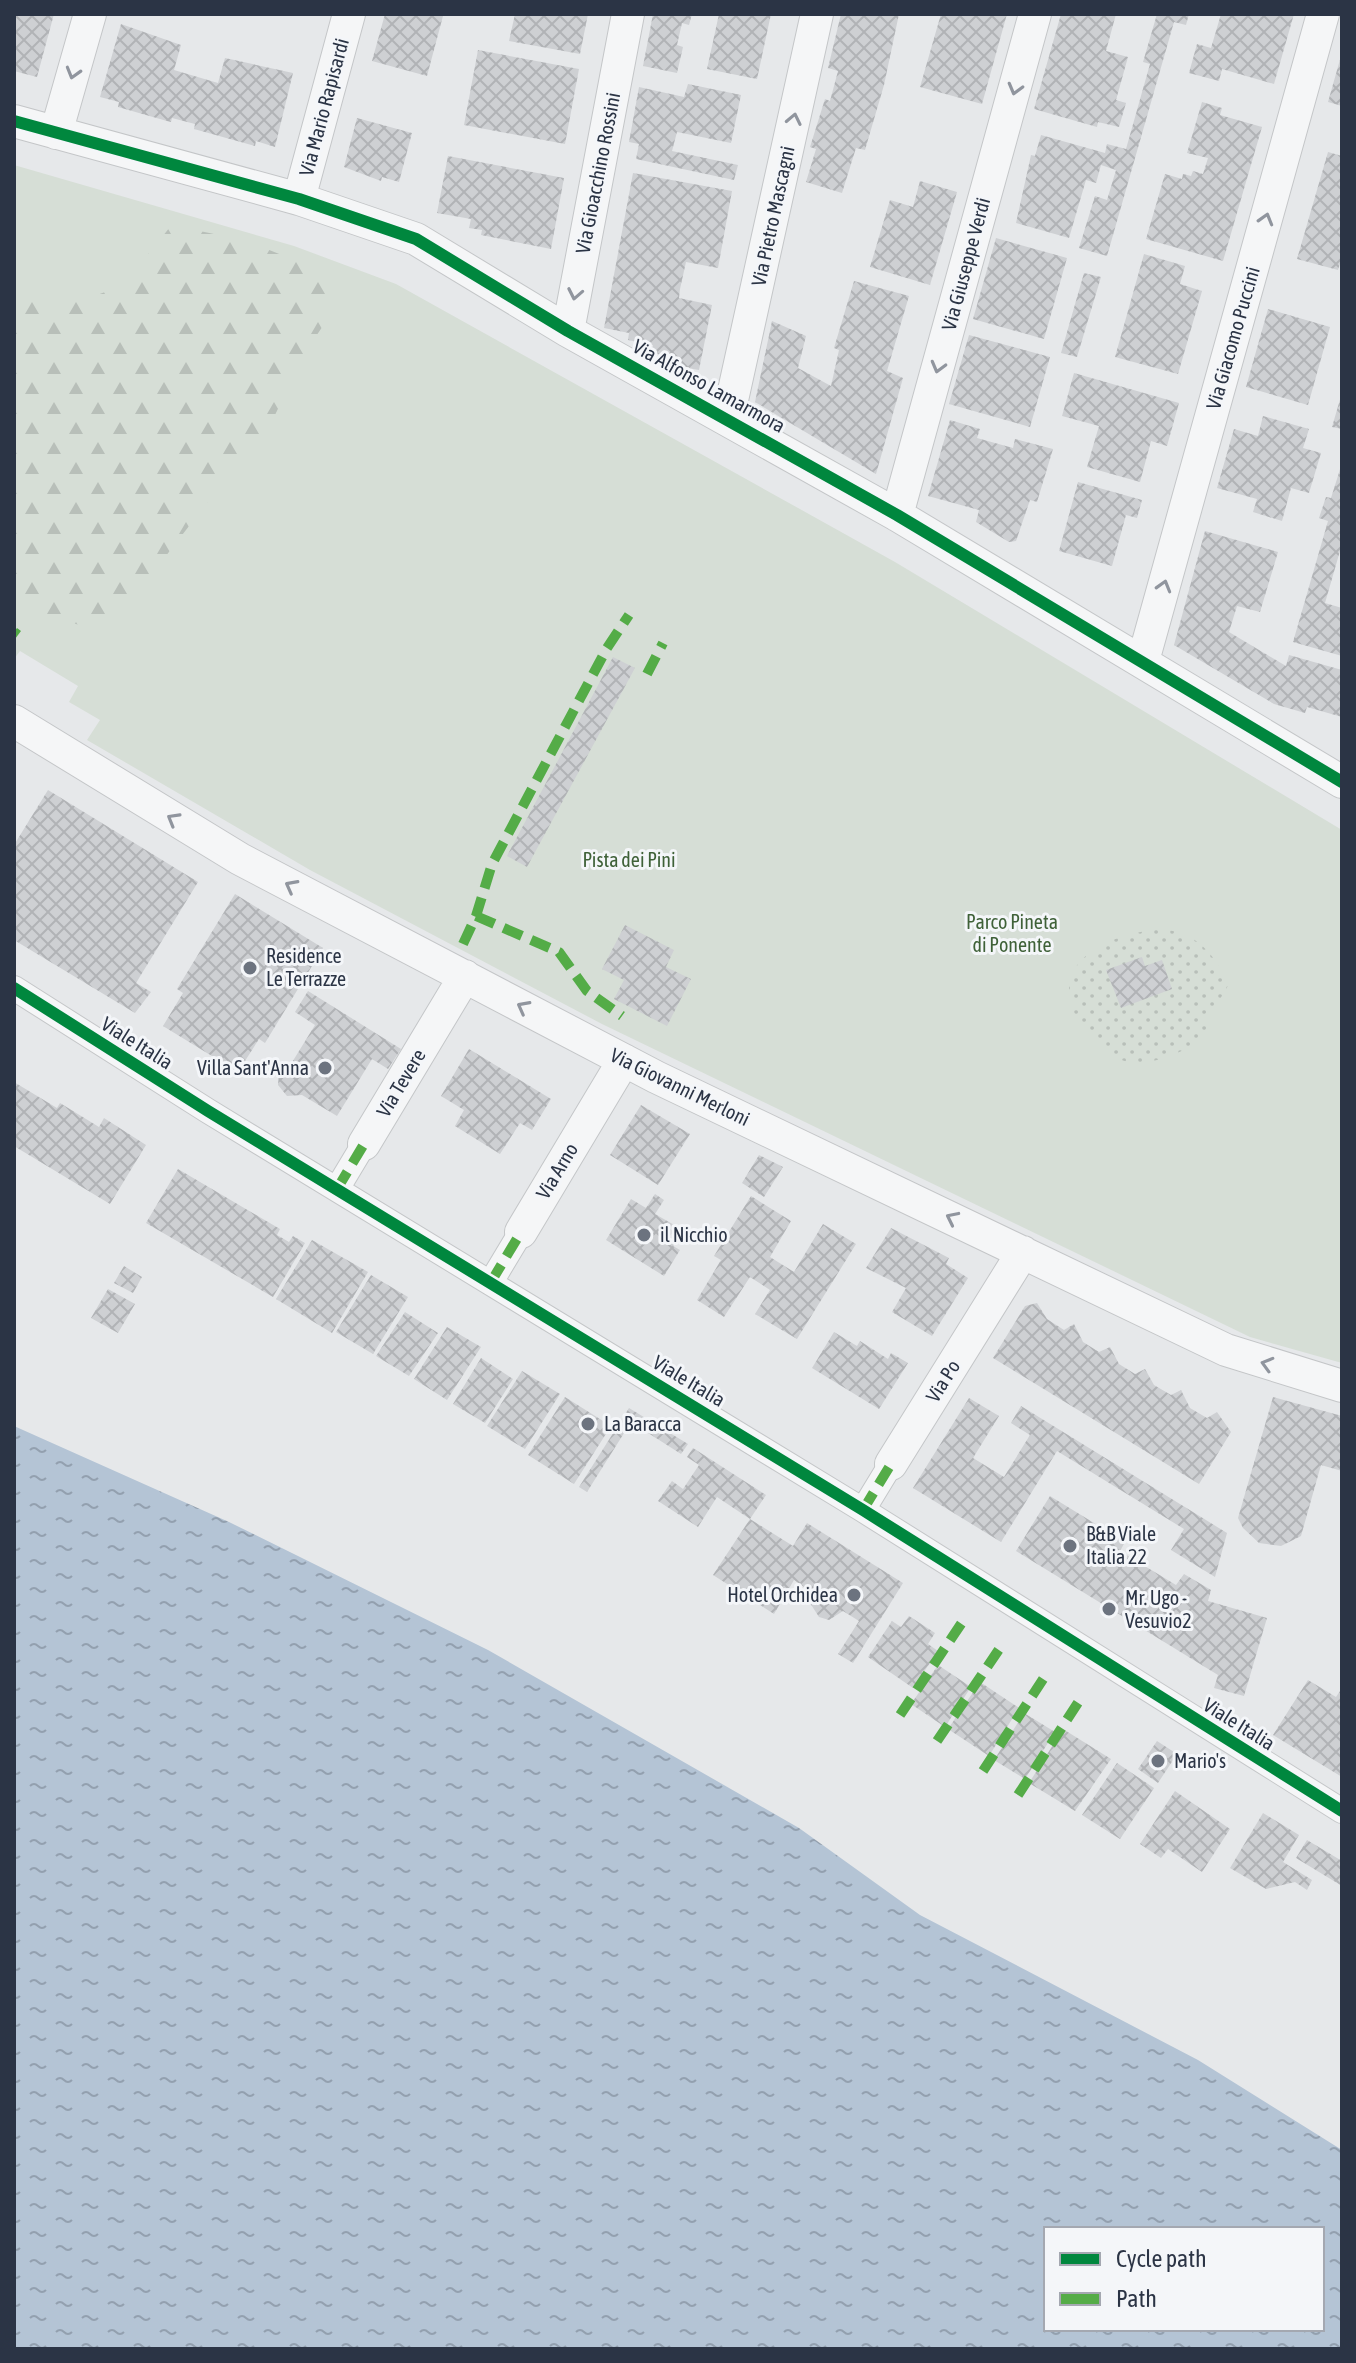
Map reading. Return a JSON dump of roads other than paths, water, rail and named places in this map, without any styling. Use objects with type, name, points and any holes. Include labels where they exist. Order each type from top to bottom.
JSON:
[{"type":"street","points":[[56,133],[90,14]]},
{"type":"street","name":"Via Mario Rapisardi","points":[[299,199],[349,14]]},
{"type":"street","name":"Via Gioacchino Rossini","points":[[568,331],[628,14]]},
{"type":"street","name":"Via Pietro Mascagni","points":[[728,418],[817,14]]},
{"type":"street","name":"Via Giuseppe Verdi","points":[[897,515],[1035,14]]},
{"type":"street","name":"Via Giacomo Puccini","points":[[1143,661],[1323,14]]},
{"type":"street","name":"Via Alfonso Lamarmora","points":[[14,121],[299,199],[416,239],[568,331],[897,515],[1342,782]]},
{"type":"street","name":"Via Giovanni Merloni","points":[[14,721],[240,859],[624,1060],[1226,1350],[1342,1386]]},
{"type":"street","name":"Via Tevere","points":[[337,1189],[465,976]]},
{"type":"street","name":"Viale Italia","points":[[14,988],[863,1510],[1342,1811]]},
{"type":"street","name":"Via Arno","points":[[491,1282],[624,1060]]},
{"type":"street","name":"Via Po","points":[[863,1510],[1023,1252]]},
{"type":"water","points":[[14,1426],[229,1522],[488,1650],[799,1828],[920,1915],[1198,2060],[1342,2150],[1342,2349],[14,2349]]},
{"type":"place","name":"Residence Le Terrazze","points":[[250,968]]},
{"type":"place","name":"Villa Sant'Anna","points":[[325,1068]]},
{"type":"place","name":"il Nicchio","points":[[644,1235]]},
{"type":"place","name":"La Baracca","points":[[588,1424]]},
{"type":"place","name":"B&B Viale Italia 22","points":[[1070,1546]]},
{"type":"place","name":"Hotel Orchidea","points":[[854,1595]]},
{"type":"place","name":"Mr. Ugo - Vesuvio2","points":[[1109,1609]]},
{"type":"place","name":"Mario's","points":[[1158,1761]]},
{"type":"park label","name":"Pista dei Pini","points":[[629,860]]},
{"type":"park label","name":"Parco Pineta di Ponente","points":[[1012,934]]}]
